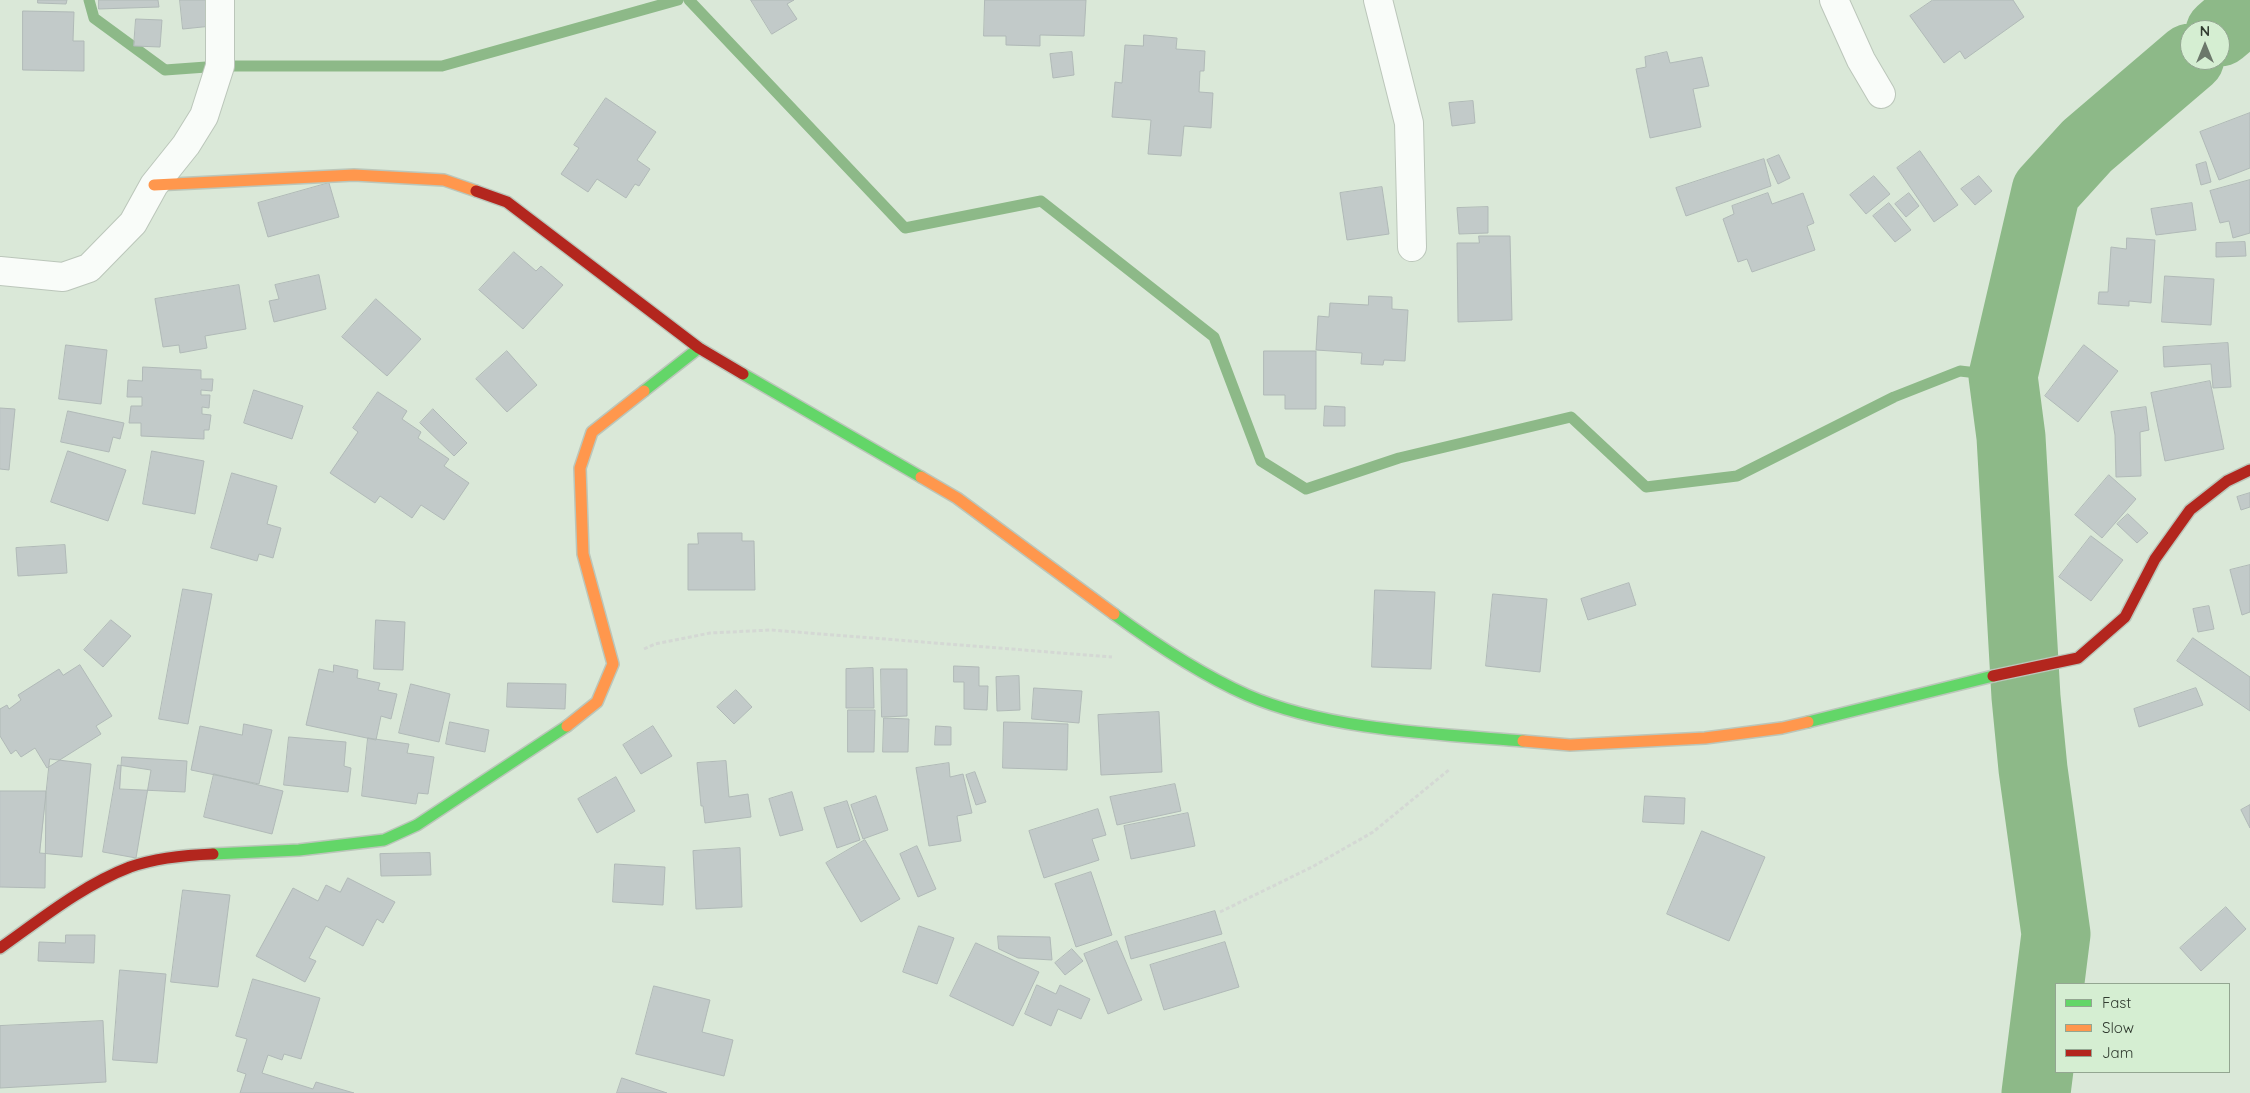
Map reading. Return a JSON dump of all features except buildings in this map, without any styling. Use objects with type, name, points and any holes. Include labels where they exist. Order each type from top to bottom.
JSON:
[{"type":"street","points":[[0,271],[63,276],[89,268],[133,222],[154,185],[186,145],[204,116],[220,66],[220,0]]},
{"type":"street","points":[[1378,0],[1409,123],[1412,247]]},
{"type":"street","points":[[1834,0],[1861,60],[1882,94]]},
{"type":"street","points":[[154,185],[354,175],[444,180],[506,202],[699,348],[958,498],[1145,637],[1247,695],[1307,715],[1402,731],[1570,745],[1705,738],[1782,728],[1980,679],[2078,658],[2125,617],[2155,559],[2190,510],[2227,481],[2250,470]]},
{"type":"street","points":[[0,948],[87,888],[131,867],[187,855],[299,850],[384,840],[417,826],[559,733],[597,702],[613,664],[583,554],[580,468],[592,432],[699,348]]},
{"type":"path","points":[[613,664],[654,644],[710,633],[771,630],[1065,652],[1121,658]]},
{"type":"path","points":[[1220,912],[1312,867],[1373,832],[1490,737]]},
{"type":"waterway","points":[[89,0],[94,18],[165,70],[220,66],[442,66],[678,0]]},
{"type":"waterway","points":[[689,0],[905,228],[1041,201],[1214,337],[1261,461],[1306,489],[1399,458],[1571,417],[1646,487],[1737,476],[1894,397],[1960,371],[2003,376]]},
{"type":"waterway","points":[[2230,23],[2250,6]]},
{"type":"waterway","points":[[2036,1093],[2056,934],[2033,769],[2026,697],[2011,437],[2003,376],[2046,191],[2087,146],[2180,67]]},
{"type":"traffic: fast","points":[[644,391],[699,348]]},
{"type":"traffic: fast","points":[[743,374],[921,477]]},
{"type":"traffic: fast","points":[[1114,614],[1212,678],[1278,707],[1312,716],[1382,729],[1523,741]]},
{"type":"traffic: fast","points":[[1808,722],[1993,676]]},
{"type":"traffic: fast","points":[[213,854],[299,850],[384,840],[417,825],[567,726]]},
{"type":"traffic: slow","points":[[154,185],[354,175],[444,180],[476,191]]},
{"type":"traffic: slow","points":[[567,726],[597,702],[613,664],[583,554],[580,468],[592,432],[644,391]]},
{"type":"traffic: slow","points":[[921,477],[957,498],[1114,614]]},
{"type":"traffic: slow","points":[[1523,741],[1570,745],[1705,738],[1782,728],[1808,722]]},
{"type":"traffic: jam","points":[[476,191],[507,202],[699,348],[743,374]]},
{"type":"traffic: jam","points":[[1993,676],[2078,658],[2125,617],[2155,559],[2190,510],[2227,481],[2250,470]]},
{"type":"traffic: jam","points":[[0,948],[63,903],[113,874],[150,861],[213,854]]}]
